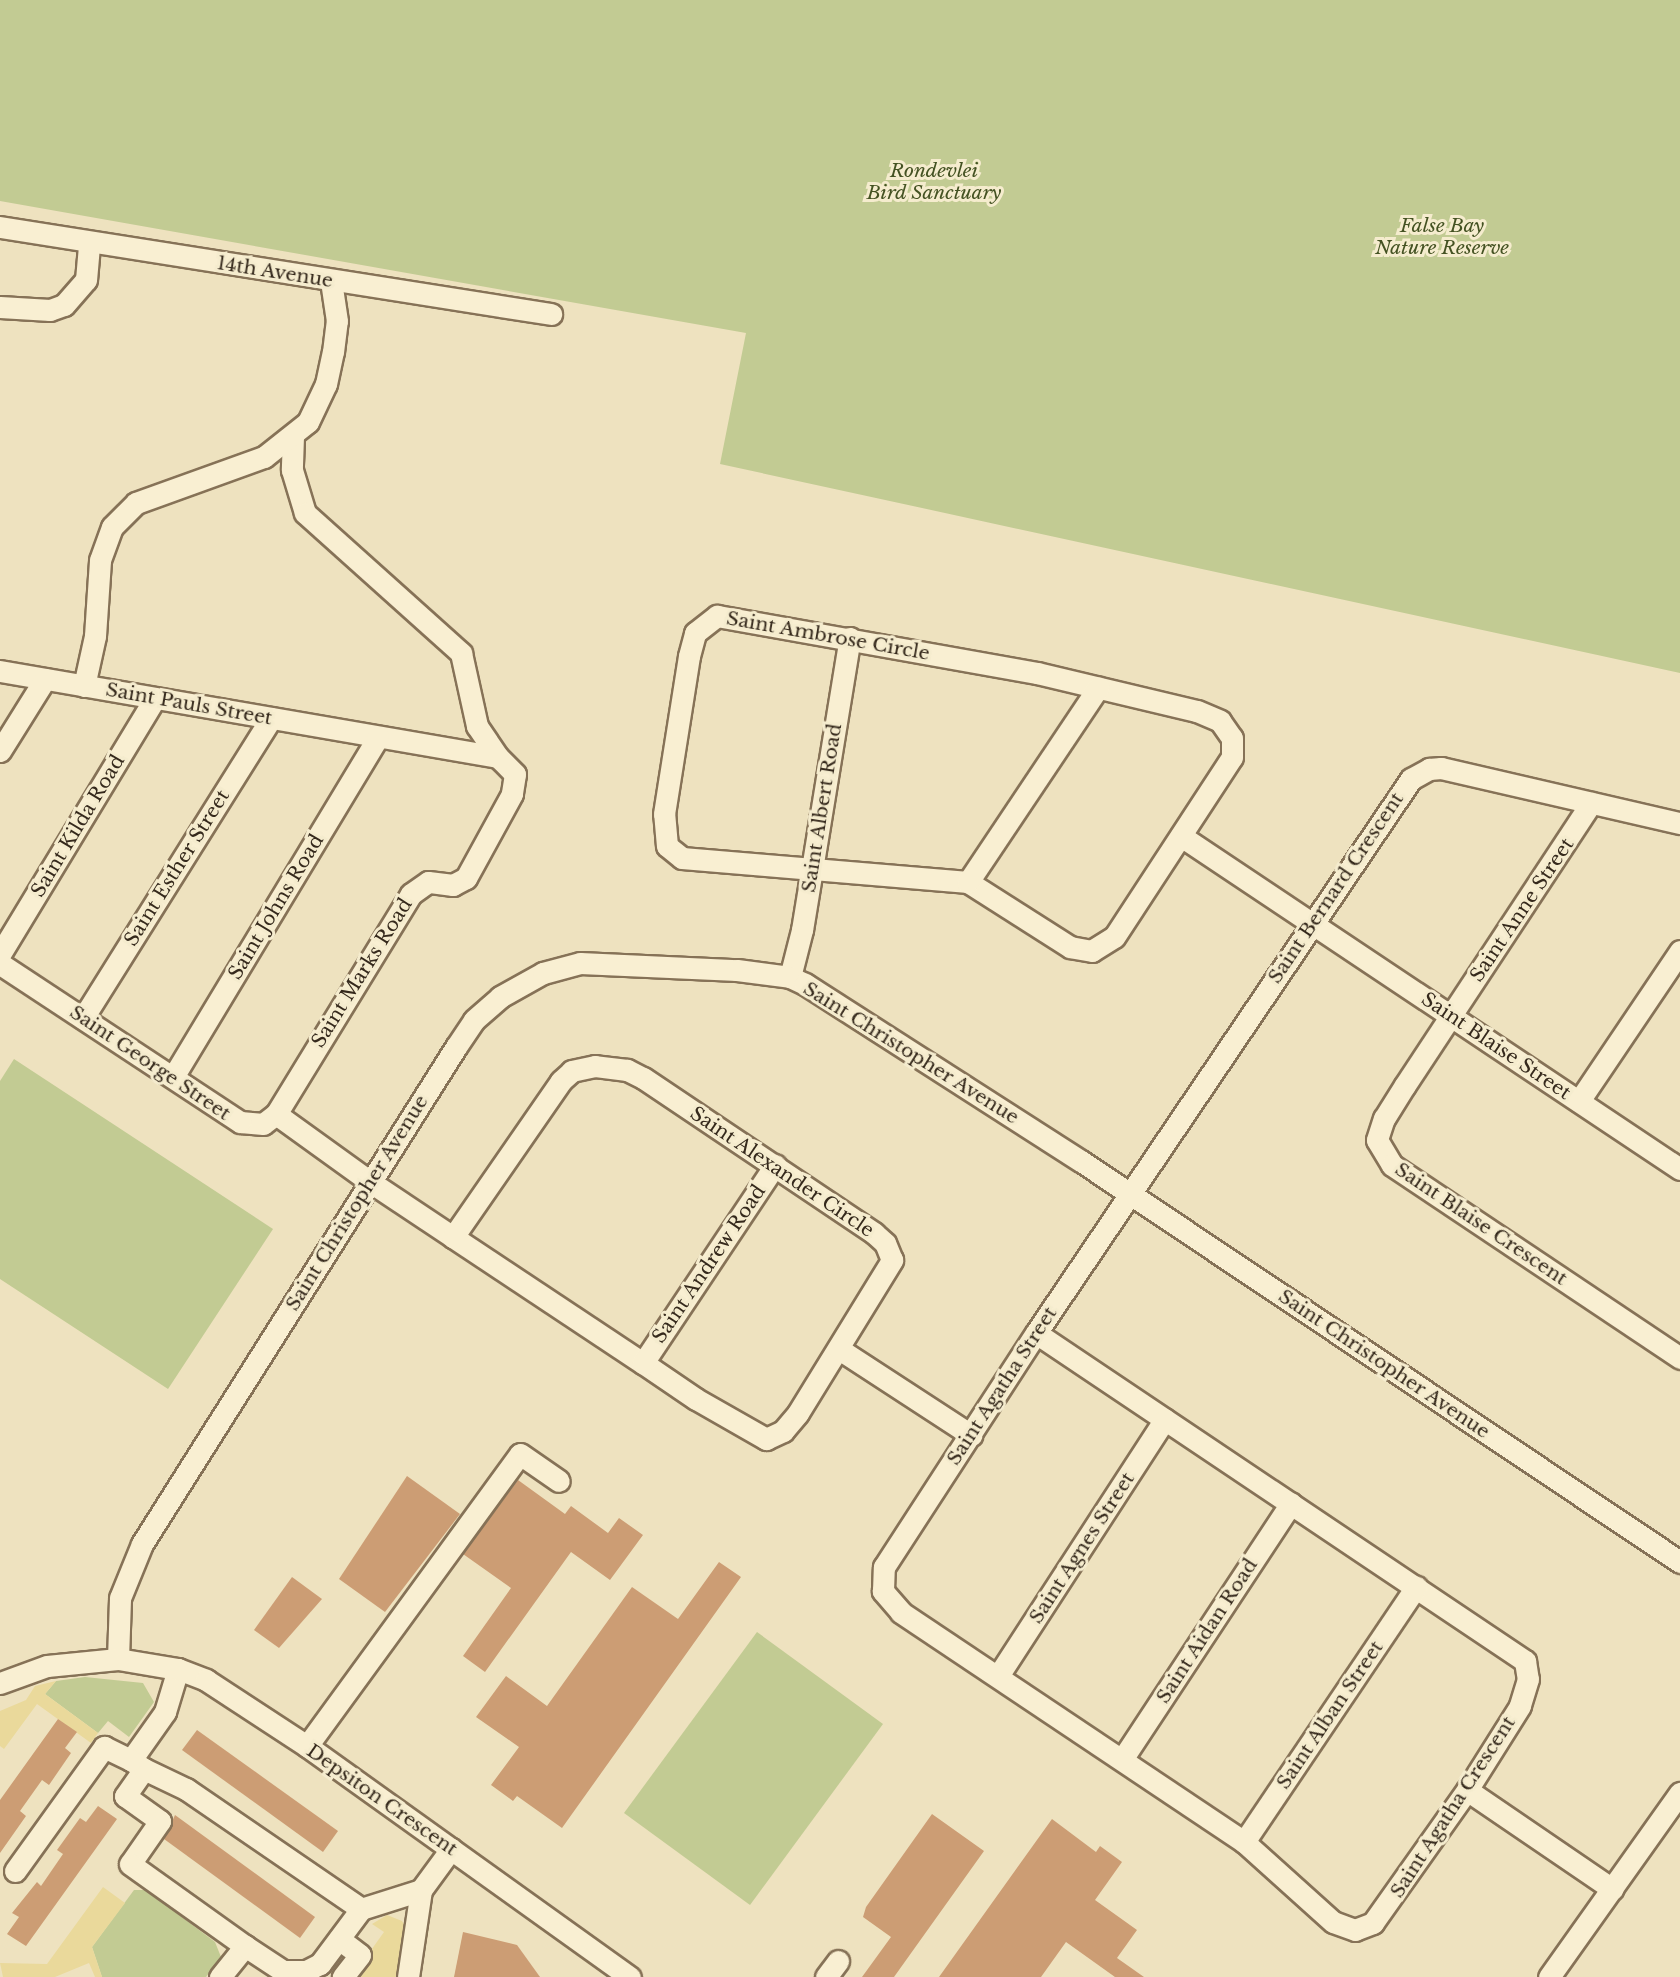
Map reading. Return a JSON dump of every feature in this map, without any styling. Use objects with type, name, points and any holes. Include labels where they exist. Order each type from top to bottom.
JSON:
[{"type":"street","name":"14th Avenue","points":[[0,227],[551,314]]},
{"type":"street","points":[[0,307],[41,311],[64,305],[86,279],[89,243]]},
{"type":"street","points":[[84,686],[96,636],[100,560],[122,513],[136,503],[264,457],[293,436],[317,408],[326,384],[337,321],[331,281]]},
{"type":"street","name":"Saint Marks Road","points":[[275,1114],[411,894],[428,882],[453,886],[466,878],[515,784],[512,767],[498,757],[477,726],[461,653],[305,513],[292,470],[293,436]]},
{"type":"street","name":"Saint Ambrose Circle","points":[[717,616],[850,638],[1098,688],[1209,715],[1220,721],[1232,738],[1232,757],[1114,937],[1091,951],[1070,947],[968,882],[692,861],[672,853],[664,832],[664,814],[695,633],[717,616]]},
{"type":"street","name":"Saint Albert Road","points":[[790,977],[813,869],[850,638]]},
{"type":"street","name":"Saint Pauls Street","points":[[0,671],[378,737]]},
{"type":"street","points":[[0,751],[45,679]]},
{"type":"street","points":[[968,882],[1098,688]]},
{"type":"street","name":"Saint Kilda Road","points":[[0,954],[155,698]]},
{"type":"street","name":"Saint Esther Street","points":[[83,1018],[271,718]]},
{"type":"street","points":[[378,737],[498,757]]},
{"type":"street","name":"Saint Johns Road","points":[[173,1077],[378,737]]},
{"type":"street","name":"Saint Bernard Crescent","points":[[1131,1195],[1401,789],[1419,772],[1441,768],[1680,823]]},
{"type":"street","name":"Saint Anne Street","points":[[1451,1016],[1591,803]]},
{"type":"street","points":[[1181,836],[1312,923]]},
{"type":"street","name":"Saint Blaise Street","points":[[1312,923],[1680,1169]]},
{"type":"street","points":[[1579,1101],[1680,951]]},
{"type":"street","name":"Saint Christopher Avenue","points":[[118,1660],[120,1598],[132,1563],[369,1181],[474,1020],[500,997],[543,973],[580,963],[790,977],[1131,1195],[1680,1562]]},
{"type":"street","name":"Saint George Street","points":[[0,964],[247,1125],[263,1124],[275,1114]]},
{"type":"street","name":"Saint Blaise Crescent","points":[[1451,1016],[1384,1118],[1377,1140],[1384,1156],[1680,1358]]},
{"type":"street","name":"Saint Alexander Circle","points":[[369,1181],[453,1237],[643,1363],[746,1430],[766,1439],[783,1430],[798,1413],[890,1268],[891,1252],[874,1233],[775,1165],[627,1070],[580,1068],[548,1098],[453,1237]]},
{"type":"street","points":[[275,1114],[369,1181]]},
{"type":"street","name":"Saint Andrew Road","points":[[643,1363],[775,1165]]},
{"type":"street","name":"Saint Agatha Street","points":[[881,1580],[888,1556],[1131,1195]]},
{"type":"street","name":"Saint Agatha Crescent","points":[[881,1580],[888,1602],[901,1612],[1123,1758],[1244,1842],[1333,1922],[1355,1930],[1383,1914],[1520,1706],[1527,1669],[1521,1657],[1036,1333]]},
{"type":"street","points":[[839,1349],[971,1435]]},
{"type":"street","name":"Saint Agnes Street","points":[[998,1676],[1165,1419]]},
{"type":"street","points":[[307,1746],[520,1454],[559,1482]]},
{"type":"street","name":"Saint Aidan Road","points":[[1123,1758],[1291,1503]]},
{"type":"street","name":"Saint Alban Street","points":[[1244,1842],[1416,1587]]},
{"type":"street","name":"Depsiton Crescent","points":[[0,1683],[47,1666],[118,1660],[178,1669],[239,1699],[630,1977]]},
{"type":"street","points":[[178,1669],[165,1712],[137,1764],[125,1796],[160,1821],[130,1864],[271,1965],[294,1973],[320,1964],[361,1909],[421,1889]]},
{"type":"street","points":[[15,1871],[104,1747],[187,1789],[361,1909]]},
{"type":"street","points":[[1467,1790],[1612,1889]]},
{"type":"street","points":[[1549,1977],[1680,1793]]},
{"type":"street","points":[[408,1977],[421,1889],[451,1849]]},
{"type":"street","points":[[339,1939],[360,1955],[344,1977]]},
{"type":"street","points":[[220,1977],[245,1946]]},
{"type":"green space","name":"False Bay Nature Reserve","points":[[0,0],[1680,0],[1680,673],[720,464],[746,333],[0,201]]},
{"type":"green space","points":[[14,1059],[273,1229],[168,1389],[0,1279],[0,1081]]},
{"type":"green space","points":[[757,1632],[883,1724],[750,1905],[624,1813]]},
{"type":"green space","points":[[85,1677],[143,1683],[154,1702],[129,1737],[108,1721],[98,1733],[45,1694],[56,1681]]},
{"type":"green space","points":[[134,1890],[146,1890],[215,1942],[221,1957],[206,1977],[102,1977],[92,1947]]},
{"type":"sand","points":[[56,1681],[45,1694],[98,1733],[91,1743],[37,1704],[4,1749],[0,1746],[0,1711],[26,1700],[35,1686]]},
{"type":"sand","points":[[103,1887],[125,1903],[92,1947],[102,1977],[95,1977],[89,1963],[55,1977],[3,1977],[0,1963],[47,1964]]},
{"type":"sand","points":[[387,1915],[402,1921],[406,1928],[399,1977],[352,1977],[384,1932],[372,1924]]},
{"type":"building","points":[[407,1476],[460,1514],[385,1612],[339,1579]]},
{"type":"building","points":[[518,1480],[565,1514],[571,1506],[608,1533],[619,1518],[643,1535],[610,1580],[571,1552],[485,1672],[463,1656],[511,1588],[463,1554]]},
{"type":"building","points":[[719,1562],[741,1577],[562,1828],[517,1796],[513,1801],[491,1785],[519,1747],[476,1717],[506,1676],[547,1706],[632,1587],[678,1619]]},
{"type":"building","points":[[292,1577],[322,1599],[279,1648],[254,1630]]},
{"type":"building","points":[[58,1719],[77,1732],[65,1748],[71,1753],[49,1785],[42,1780],[20,1811],[26,1816],[0,1853],[0,1800]]},
{"type":"building","points":[[197,1730],[338,1831],[323,1852],[182,1750]]},
{"type":"building","points":[[98,1806],[117,1819],[26,1946],[7,1934],[19,1917],[12,1913],[37,1882],[41,1886],[63,1854],[57,1850],[80,1818],[86,1822]]},
{"type":"building","points":[[932,1814],[984,1851],[894,1977],[862,1977],[891,1937],[863,1917],[866,1907]]},
{"type":"building","points":[[175,1815],[315,1917],[300,1938],[164,1839]]},
{"type":"building","points":[[1052,1819],[1096,1852],[1100,1846],[1122,1862],[1095,1900],[1137,1930],[1117,1958],[1144,1977],[1115,1977],[1066,1942],[1041,1977],[939,1977]]},
{"type":"building","points":[[463,1932],[517,1945],[540,1977],[454,1977]]},
{"type":"park label","name":"Rondevlei Bird Sanctuary","points":[[934,182]]}]
